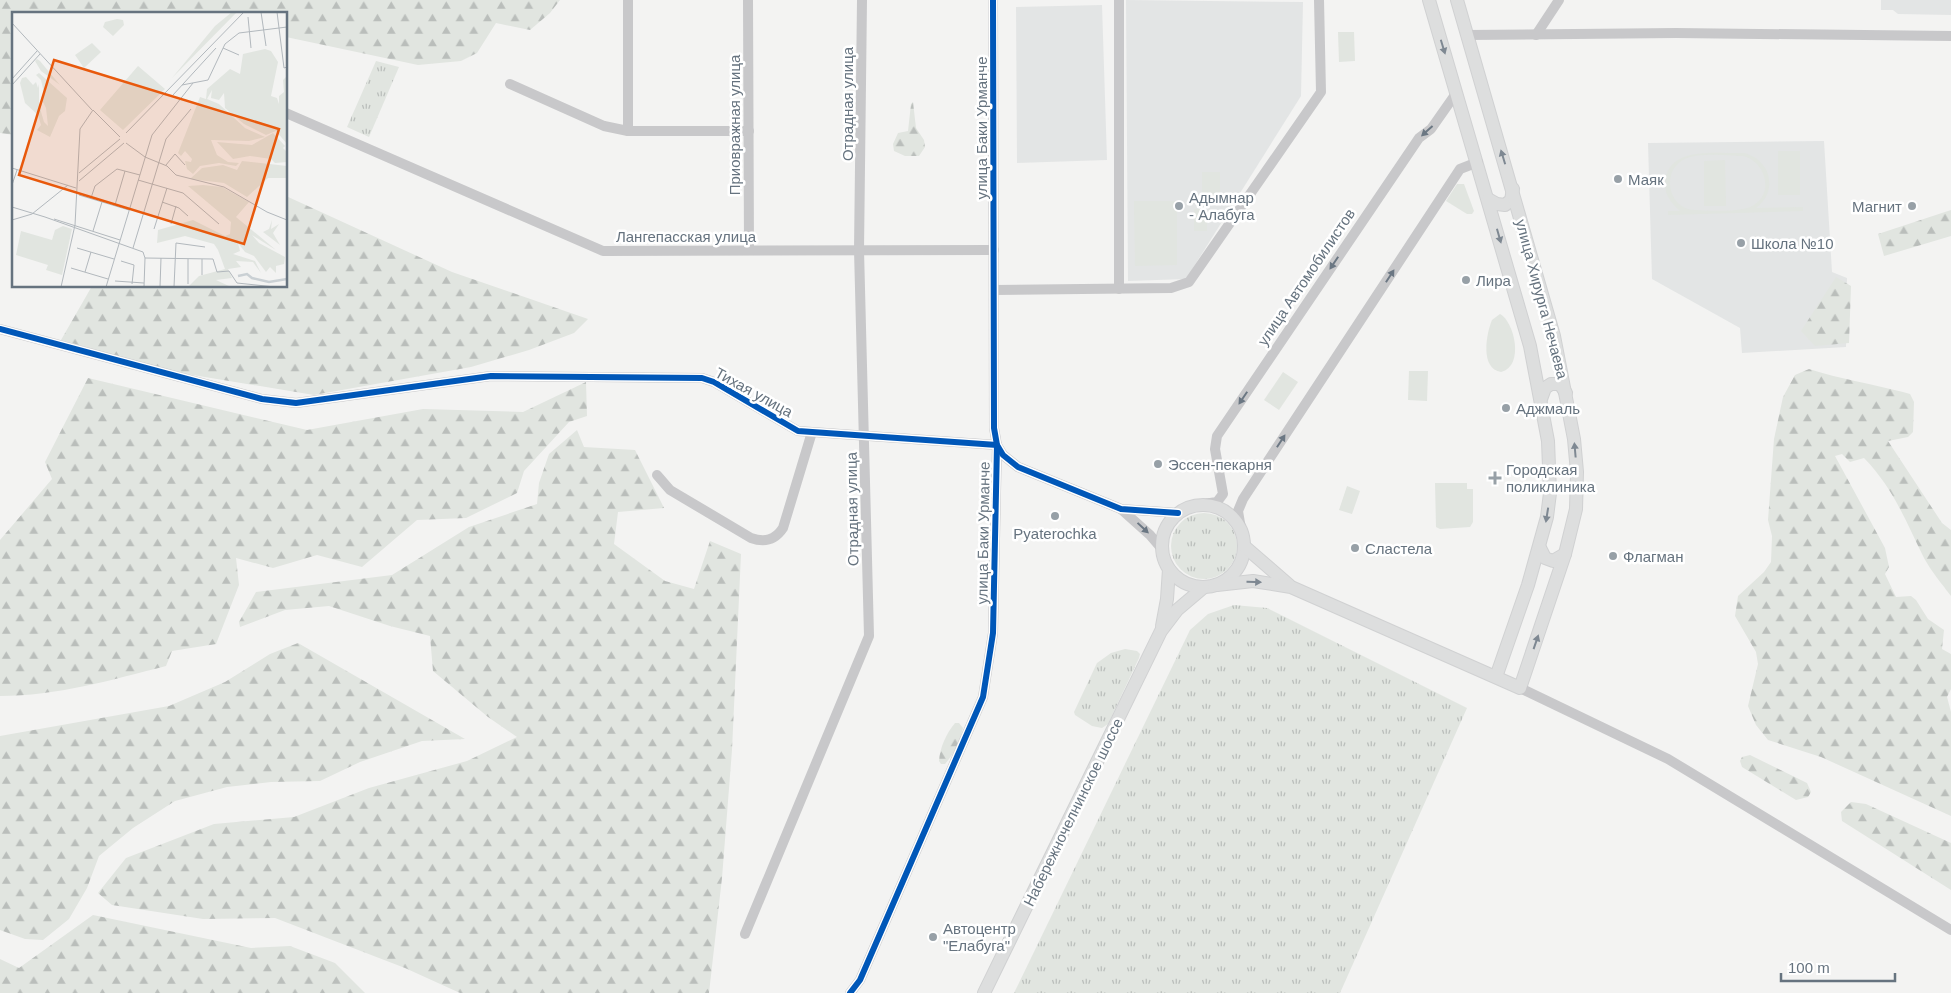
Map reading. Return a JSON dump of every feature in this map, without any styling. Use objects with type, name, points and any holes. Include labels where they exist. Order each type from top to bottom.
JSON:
[{"type":"main road","name":"улица Хирурга Нечаева","points":[[1429,0],[1478,162],[1530,346],[1542,399],[1548,440],[1550,493],[1547,517],[1540,548],[1496,678]]},
{"type":"main road","name":"улица Хирурга Нечаева","points":[[1458,0],[1554,336],[1574,439],[1576,509],[1565,554],[1520,688]]},
{"type":"main road","points":[[1488,198],[1497,204],[1504,205],[1511,200],[1513,189]]},
{"type":"main road","points":[[1542,399],[1545,388],[1551,384],[1560,384],[1567,396]]},
{"type":"main road","points":[[1217,585],[1234,574],[1240,565],[1244,546],[1241,530],[1236,522],[1223,510],[1206,505],[1197,506],[1178,513],[1165,529],[1162,550],[1169,569],[1184,583],[1203,588],[1253,581],[1291,587]]},
{"type":"main road","points":[[1244,546],[1261,563],[1291,587],[1520,688]]},
{"type":"main road","points":[[1540,548],[1545,558],[1553,561],[1565,554]]},
{"type":"main road","name":"Набережночелнинское шоссе","points":[[1161,631],[1167,599],[1169,569]]},
{"type":"main road","name":"Набережночелнинское шоссе","points":[[984,993],[1161,631],[1177,610],[1203,588]]},
{"type":"street","points":[[628,0],[628,130]]},
{"type":"street","name":"Приовражная улица","points":[[748,0],[749,250]]},
{"type":"street","name":"Отрадная улица","points":[[745,934],[869,636],[865,436],[858,250],[862,170],[862,0]]},
{"type":"street","name":"улица Баки Урманче","points":[[850,993],[860,980],[983,697],[993,633],[997,445],[994,428],[992,0]]},
{"type":"street","points":[[1119,0],[1119,289]]},
{"type":"street","points":[[994,290],[1171,288],[1189,282],[1321,92],[1319,0]]},
{"type":"street","points":[[1536,35],[1559,0]]},
{"type":"street","points":[[1467,35],[1951,36]]},
{"type":"street","points":[[510,84],[604,126],[628,130],[750,130]]},
{"type":"street","name":"улица Автомобилистов","points":[[1224,492],[1215,449],[1217,436],[1419,138],[1431,129],[1457,92]]},
{"type":"street","name":"Лангепасская улица","points":[[288,114],[603,251],[994,250]]},
{"type":"street","points":[[1241,530],[1238,511],[1243,499],[1460,169],[1478,162]]},
{"type":"street","name":"Тихая улица","points":[[0,329],[262,399],[296,403],[491,376],[702,378],[714,382],[798,431],[997,445]]},
{"type":"street","points":[[657,475],[670,490],[759,541],[772,539],[784,528],[812,432]]},
{"type":"street","points":[[997,445],[1003,455],[1018,467],[1121,509],[1178,513]]},
{"type":"street","points":[[1197,506],[1217,502],[1224,492],[1226,496],[1234,500],[1243,499]]},
{"type":"street","points":[[1121,509],[1150,535],[1162,550]]},
{"type":"street","points":[[1520,688],[1668,760],[1951,930]]},
{"type":"shaded area","name":"Адымнар - Алабуга","points":[[1126,0],[1303,2],[1301,96],[1186,279],[1128,281]]},
{"type":"shaded area","points":[[1881,0],[1951,0],[1951,15],[1898,14],[1893,10],[1881,10]]},
{"type":"shaded area","points":[[1102,5],[1107,160],[1017,163],[1016,7]]},
{"type":"shaded area","name":"Школа №10","points":[[1824,141],[1832,272],[1847,278],[1846,347],[1742,353],[1740,328],[1652,279],[1648,143]]},
{"type":"green space","points":[[0,0],[560,0],[550,13],[530,30],[496,23],[477,53],[461,61],[418,65],[288,37],[288,12],[12,12],[12,135],[0,133]]},
{"type":"green space","points":[[1338,32],[1354,32],[1355,61],[1339,62]]},
{"type":"green space","points":[[376,61],[399,67],[369,137],[347,127]]},
{"type":"green space","points":[[913,102],[916,128],[924,140],[925,147],[919,156],[905,156],[894,151],[893,144],[898,133],[908,131],[911,104]]},
{"type":"green space","points":[[1778,151],[1800,151],[1800,195],[1778,195]]},
{"type":"green space","points":[[1744,153],[1761,162],[1769,177],[1767,194],[1756,208],[1803,207],[1803,211],[1668,215],[1668,211],[1680,211],[1669,198],[1665,186],[1669,170],[1676,162],[1697,154]],"holes":[[[1714,155],[1743,156],[1751,159],[1762,172],[1765,188],[1758,202],[1750,207],[1716,211],[1696,210],[1679,204],[1674,197],[1670,180],[1672,172],[1685,159]]]},
{"type":"green space","points":[[1725,160],[1726,206],[1704,206],[1704,161]]},
{"type":"green space","points":[[1202,172],[1220,172],[1220,205],[1202,205]]},
{"type":"green space","points":[[1457,184],[1464,184],[1474,211],[1472,214],[1467,214],[1446,201]]},
{"type":"green space","points":[[288,197],[452,272],[588,319],[574,333],[529,350],[471,367],[314,395],[175,372],[61,340],[91,288],[288,288]]},
{"type":"green space","points":[[1134,201],[1177,201],[1177,265],[1135,266]]},
{"type":"green space","points":[[1194,209],[1207,209],[1207,231],[1194,231]]},
{"type":"green space","points":[[1951,210],[1951,236],[1884,256],[1878,234]]},
{"type":"green space","points":[[1836,277],[1851,286],[1849,343],[1815,346],[1801,331]]},
{"type":"green space","points":[[1500,314],[1509,325],[1515,343],[1513,361],[1508,368],[1501,372],[1490,365],[1486,350],[1492,320]]},
{"type":"green space","points":[[1809,369],[1910,394],[1914,402],[1913,432],[1908,437],[1888,441],[1942,523],[1951,530],[1951,596],[1927,563],[1898,505],[1874,470],[1864,458],[1850,462],[1842,454],[1835,456],[1885,548],[1889,567],[1885,574],[1896,597],[1911,596],[1916,600],[1928,619],[1944,630],[1942,649],[1951,654],[1951,689],[1947,697],[1951,712],[1951,816],[1821,757],[1768,740],[1756,725],[1748,706],[1758,664],[1756,652],[1735,616],[1738,596],[1764,572],[1771,562],[1772,536],[1768,520],[1774,439],[1783,397],[1795,375]]},
{"type":"green space","points":[[1409,371],[1428,371],[1427,401],[1408,400]]},
{"type":"green space","points":[[1283,372],[1298,382],[1279,410],[1264,400]]},
{"type":"green space","points":[[88,378],[307,430],[423,409],[523,412],[586,382],[587,416],[569,422],[524,471],[517,493],[466,518],[417,520],[362,567],[317,555],[273,568],[236,558],[239,585],[216,644],[172,651],[166,666],[104,682],[42,693],[0,696],[0,540],[52,479],[45,462]]},
{"type":"green space","points":[[577,430],[584,447],[635,450],[664,508],[618,512],[614,544],[665,581],[694,589],[710,541],[741,554],[732,750],[722,878],[709,993],[460,993],[405,968],[275,918],[203,919],[112,905],[98,893],[126,858],[214,824],[294,817],[369,788],[467,761],[517,737],[488,717],[433,671],[430,636],[390,626],[329,606],[285,610],[240,627],[239,622],[256,592],[392,575],[469,527],[537,504],[539,483],[549,454]]},
{"type":"green space","points":[[1435,483],[1467,483],[1467,489],[1473,489],[1473,522],[1470,527],[1440,529],[1436,527]]},
{"type":"green space","points":[[1347,486],[1360,491],[1352,514],[1339,510]]},
{"type":"green space","points":[[1204,513],[1217,516],[1227,523],[1234,533],[1237,546],[1234,559],[1227,569],[1217,576],[1204,579],[1191,576],[1181,569],[1174,559],[1171,546],[1174,533],[1181,523],[1191,516]]},
{"type":"green space","points":[[1234,605],[1267,608],[1467,708],[1340,993],[1014,993],[1190,630],[1208,614]]},
{"type":"green space","points":[[298,643],[465,739],[422,741],[360,762],[320,781],[271,782],[227,787],[175,801],[133,828],[99,856],[87,888],[69,919],[43,940],[25,939],[0,930],[0,736],[169,706],[225,682],[270,654]]},
{"type":"green space","points":[[1125,649],[1137,651],[1140,654],[1139,658],[1108,724],[1102,728],[1092,726],[1075,715],[1074,712],[1097,663],[1111,653]]},
{"type":"green space","points":[[955,723],[959,723],[963,728],[960,738],[954,752],[945,764],[941,764],[939,761],[942,746]]},
{"type":"green space","points":[[1750,755],[1807,783],[1811,792],[1808,797],[1796,800],[1742,767],[1740,761],[1742,757]]},
{"type":"green space","points":[[1851,802],[1866,804],[1951,843],[1951,890],[1842,821],[1841,812]]},
{"type":"green space","points":[[93,915],[251,948],[290,946],[335,963],[365,993],[0,993],[0,959],[19,968]]},
{"type":"cycle path","points":[[850,993],[860,980],[983,697],[993,633],[997,445],[994,428],[993,0]]},
{"type":"cycle path","points":[[0,329],[262,399],[296,403],[491,376],[702,378],[714,382],[798,431],[997,445],[1003,455],[1018,467],[1121,509],[1178,513]]},
{"type":"place","name":"Маяк","points":[[1618,179]]},
{"type":"place","name":"Адымнар - Алабуга","points":[[1179,206]]},
{"type":"place","name":"Магнит","points":[[1912,206]]},
{"type":"place","name":"Школа №10","points":[[1741,243]]},
{"type":"place","name":"Лира","points":[[1466,280]]},
{"type":"place","name":"Аджмаль","points":[[1506,408]]},
{"type":"place","name":"Эссен-пекарня","points":[[1158,464]]},
{"type":"place","name":"Городская поликлиника","points":[[1495,478]]},
{"type":"place","name":"Pyaterochka","points":[[1055,516]]},
{"type":"place","name":"Сластела","points":[[1355,548]]},
{"type":"place","name":"Флагман","points":[[1613,556]]},
{"type":"place","name":"Автоцентр \"Елабуга\"","points":[[933,937]]}]
